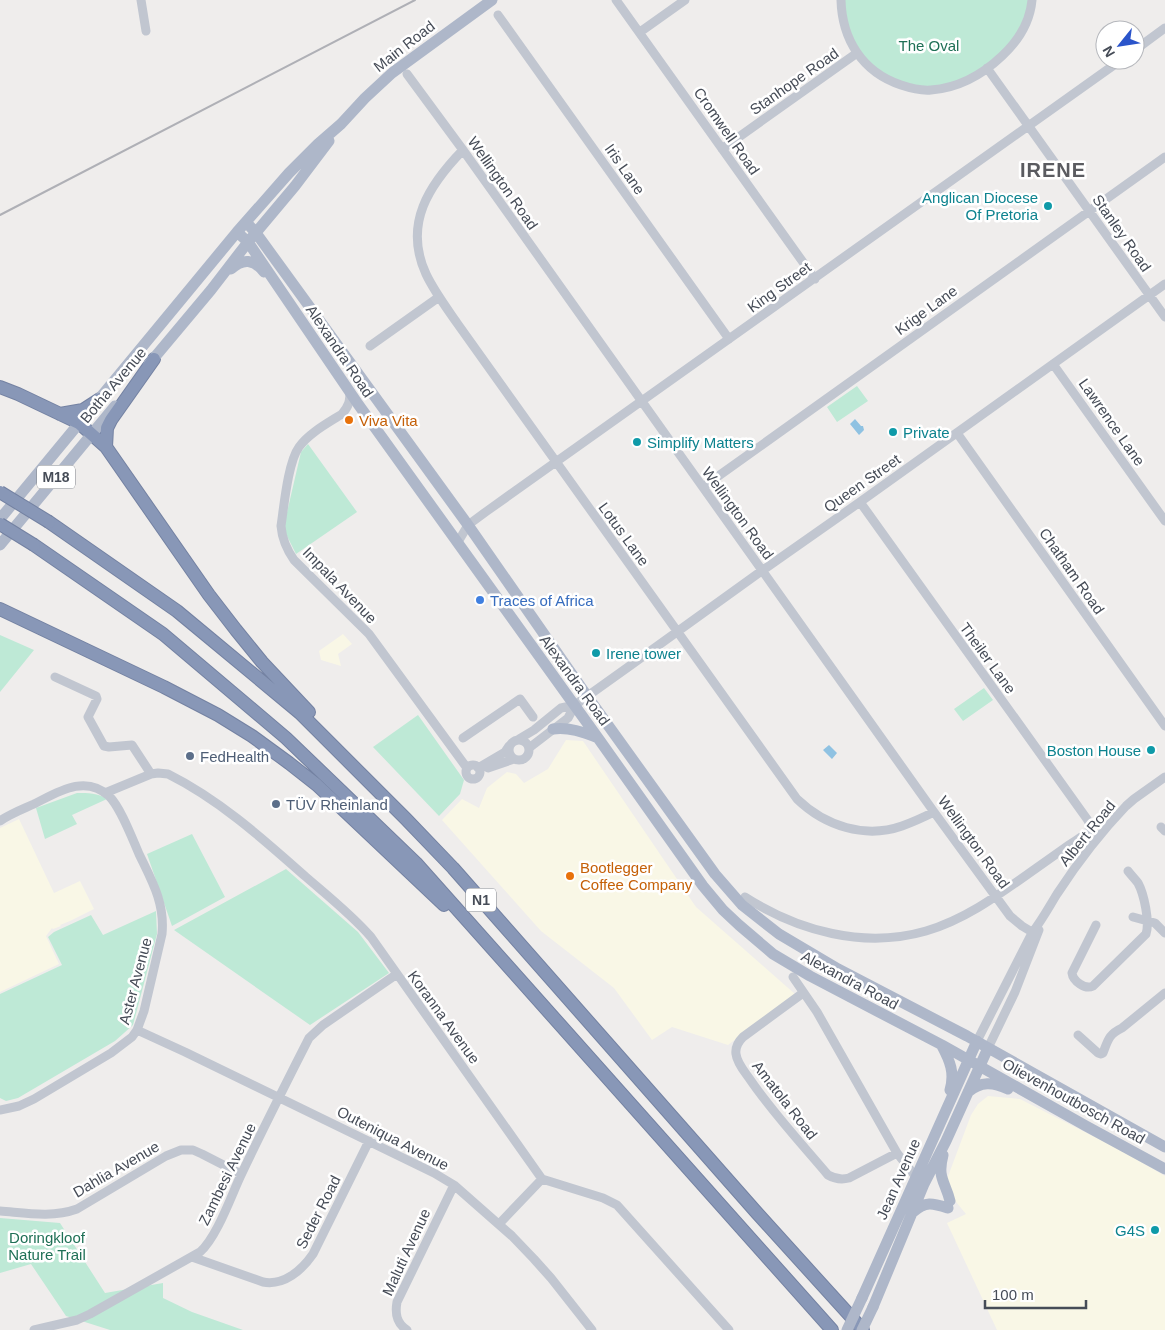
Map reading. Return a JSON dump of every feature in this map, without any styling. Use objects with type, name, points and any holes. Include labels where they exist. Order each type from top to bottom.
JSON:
[{"type":"highway","points":[[106,447],[107,428],[111,420],[154,359]]},
{"type":"highway","points":[[0,387],[79,423],[106,447],[209,595],[247,644],[288,691],[382,787],[406,819]]},
{"type":"highway","points":[[60,414],[83,410],[100,399]]},
{"type":"highway","name":"N1","points":[[0,492],[49,522],[185,618],[300,713],[453,868],[744,1199],[863,1330]]},
{"type":"highway","name":"N1","points":[[0,524],[34,545],[163,634],[286,738],[416,862],[832,1330]]},
{"type":"highway","points":[[0,609],[164,687],[218,715],[252,736],[328,795],[507,966]]},
{"type":"main road","name":"Main Road","points":[[256,232],[295,186],[341,124],[364,98],[392,73],[492,0]]},
{"type":"main road","name":"Main Road","points":[[246,222],[301,161],[341,124]]},
{"type":"main road","name":"M18","points":[[237,232],[246,222]]},
{"type":"main road","name":"Alexandra Road","points":[[246,222],[256,232],[308,303],[715,874],[742,905],[779,934],[816,956],[977,1041]]},
{"type":"main road","name":"Alexandra Road","points":[[237,232],[248,242],[371,422],[703,886],[723,910],[774,954],[810,976],[968,1060]]},
{"type":"main road","name":"Botha Avenue","points":[[0,519],[237,232]]},
{"type":"main road","name":"M18","points":[[248,242],[256,232]]},
{"type":"main road","name":"Botha Avenue","points":[[0,545],[212,290],[248,242]]},
{"type":"main road","points":[[212,290],[236,265],[247,262],[258,265],[286,298]]},
{"type":"main road","points":[[308,303],[303,308],[303,312],[313,331],[315,340]]},
{"type":"main road","points":[[553,729],[564,728],[580,731],[598,738]]},
{"type":"main road","name":"Olievenhoutbosch Road","points":[[977,1041],[1165,1146]]},
{"type":"main road","name":"Jean Avenue","points":[[863,1330],[912,1212],[920,1180],[940,1122],[977,1041]]},
{"type":"main road","points":[[940,1122],[952,1076],[951,1065],[942,1045]]},
{"type":"main road","name":"Jean Avenue","points":[[847,1330],[920,1180],[946,1142],[988,1048]]},
{"type":"main road","name":"Olievenhoutbosch Road","points":[[968,1060],[1165,1169]]},
{"type":"main road","points":[[967,1093],[981,1084],[994,1083],[1064,1114]]},
{"type":"main road","points":[[912,1212],[928,1203],[949,1204],[940,1172],[946,1142]]},
{"type":"street","points":[[141,0],[146,30]]},
{"type":"street","name":"Cromwell Road","points":[[616,0],[815,279]]},
{"type":"street","points":[[640,32],[685,0]]},
{"type":"street","points":[[841,0],[844,25],[857,53],[867,65],[884,78],[895,83],[916,89],[931,90],[951,86],[970,79],[988,68],[1006,52],[1017,40],[1028,20],[1032,0]]},
{"type":"street","name":"Iris Lane","points":[[498,15],[729,339]]},
{"type":"street","points":[[1145,43],[1165,28]]},
{"type":"street","name":"Stanhope Road","points":[[722,149],[857,53]]},
{"type":"street","name":"Stanley Road","points":[[988,68],[1165,317]]},
{"type":"street","name":"King Street","points":[[458,542],[468,526],[556,462],[1107,70]]},
{"type":"street","name":"Wellington Road","points":[[407,74],[996,897],[1013,919],[1035,934]]},
{"type":"street","name":"Lotus Lane","points":[[463,150],[437,179],[422,210],[417,243],[420,255],[426,274],[439,297],[556,462],[797,799],[812,813],[843,827],[872,831],[900,827],[934,812]]},
{"type":"street","name":"Krige Lane","points":[[702,487],[1165,156]]},
{"type":"street","name":"Queen Street","points":[[575,705],[1165,284]]},
{"type":"street","points":[[370,346],[439,297]]},
{"type":"street","name":"Lawrence Lane","points":[[1053,364],[1165,521]]},
{"type":"street","points":[[342,414],[350,402],[350,391]]},
{"type":"street","points":[[342,414],[358,413],[371,422]]},
{"type":"street","name":"Impala Avenue","points":[[342,414],[306,439],[299,446],[295,454],[287,483],[281,526],[287,547],[294,560],[369,634],[467,768],[467,776],[470,779],[476,779],[479,771]]},
{"type":"street","name":"Chatham Road","points":[[957,433],[1165,726]]},
{"type":"street","name":"Theiler Lane","points":[[860,502],[1087,819],[1090,826],[1088,832]]},
{"type":"street","points":[[1,820],[72,787],[91,787],[105,793],[151,774],[132,745],[109,747],[103,744],[88,717],[97,699],[96,696],[55,677]]},
{"type":"street","points":[[463,738],[520,699],[533,716]]},
{"type":"street","points":[[479,771],[514,759],[525,758],[529,748],[568,718],[575,705]]},
{"type":"street","points":[[479,771],[504,752],[513,741],[534,730],[561,708],[575,705]]},
{"type":"street","points":[[519,739],[524,741],[529,748]]},
{"type":"street","points":[[509,746],[510,755],[514,759]]},
{"type":"street","name":"Koranna Avenue","points":[[151,774],[162,773],[172,776],[233,815],[362,926],[542,1179]]},
{"type":"street","name":"Albert Road","points":[[977,1041],[1043,918],[1073,871],[1119,814],[1134,799],[1165,777]]},
{"type":"street","name":"Aster Avenue","points":[[0,1110],[19,1106],[34,1099],[119,1048],[128,1042],[138,1030],[162,934],[162,912],[160,899],[155,887],[116,804],[105,793]]},
{"type":"street","name":"Albert Road","points":[[996,897],[1088,832]]},
{"type":"street","points":[[1096,925],[1072,973],[1074,978],[1089,988],[1147,931],[1142,893],[1137,882],[1128,871]]},
{"type":"street","name":"Alexandra Road","points":[[746,897],[782,918],[804,926],[847,936],[872,938],[926,931],[954,920],[996,897]]},
{"type":"street","points":[[1133,917],[1155,923],[1165,933]]},
{"type":"street","name":"Albert Road","points":[[988,1048],[1015,992],[1035,934]]},
{"type":"street","name":"Zambesi Avenue","points":[[34,1330],[83,1318],[192,1257],[206,1247],[309,1038],[323,1025],[397,974]]},
{"type":"street","name":"Alexandra Road","points":[[794,977],[817,1012],[897,1153],[920,1180]]},
{"type":"street","name":"Amatola Road","points":[[804,993],[743,1037],[736,1048],[737,1060],[780,1120],[831,1176],[842,1180],[848,1178],[897,1153]]},
{"type":"street","points":[[1078,1035],[1101,1054],[1108,1039],[1114,1032],[1122,1028],[1165,993]]},
{"type":"street","name":"Outeniqua Avenue","points":[[138,1030],[369,1141],[454,1185],[499,1224],[534,1259],[592,1330]]},
{"type":"street","name":"Seder Road","points":[[192,1257],[269,1283],[281,1281],[294,1274],[305,1265],[313,1254],[369,1141]]},
{"type":"street","name":"Dahlia Avenue","points":[[0,1211],[50,1215],[77,1209],[166,1156],[181,1150],[198,1152],[241,1174]]},
{"type":"street","points":[[499,1224],[542,1179],[598,1196],[617,1205],[729,1330]]},
{"type":"street","name":"Maluti Avenue","points":[[407,1330],[398,1322],[396,1316],[397,1302],[454,1185]]},
{"type":"shaded area","points":[[343,634],[352,644],[338,654],[341,666],[321,660],[319,651]]},
{"type":"shaded area","points":[[566,740],[583,741],[696,907],[795,994],[728,1045],[672,1027],[652,1040],[614,988],[541,931],[442,820],[462,799],[479,808],[487,788],[507,772],[516,774],[524,783],[548,769]]},
{"type":"shaded area","points":[[19,819],[54,893],[80,881],[94,909],[61,926],[52,928],[46,936],[59,964],[0,992],[0,828]]},
{"type":"shaded area","points":[[988,1096],[1020,1099],[1120,1150],[1165,1176],[1165,1330],[997,1330],[947,1223],[966,1214],[952,1197],[947,1179],[971,1115],[978,1104]]},
{"type":"green space","name":"The Oval","points":[[844,0],[1033,0],[1014,44],[974,77],[928,91],[891,79],[874,67],[859,51],[850,31],[844,9]]},
{"type":"green space","points":[[857,386],[868,401],[837,422],[827,407]]},
{"type":"green space","points":[[308,444],[357,512],[296,554],[285,532],[285,521],[301,452]]},
{"type":"green space","points":[[0,635],[34,650],[0,692]]},
{"type":"green space","points":[[984,688],[993,700],[963,721],[954,709]]},
{"type":"green space","points":[[418,715],[464,780],[460,794],[439,816],[373,747]]},
{"type":"green space","points":[[77,793],[96,794],[107,799],[72,815],[77,824],[45,839],[36,808]]},
{"type":"green space","points":[[192,834],[225,897],[172,926],[147,854]]},
{"type":"green space","points":[[286,869],[358,932],[389,973],[310,1025],[174,930]]},
{"type":"green space","points":[[156,911],[157,934],[133,1025],[115,1041],[18,1098],[6,1101],[0,1098],[0,994],[62,965],[48,937],[54,932],[91,915],[103,935]]},
{"type":"green space","name":"Doringkloof Nature Trail","points":[[0,1218],[60,1223],[105,1293],[163,1283],[163,1298],[192,1312],[243,1330],[110,1330],[66,1316],[31,1264],[0,1273]]},
{"type":"water","points":[[855,419],[863,426],[864,430],[859,435],[850,424]]},
{"type":"water","points":[[829,745],[837,753],[832,759],[823,750]]},
{"type":"railway","points":[[0,215],[415,0]]},
{"type":"place","name":"Anglican Diocese Of Pretoria","points":[[1048,206]]},
{"type":"place","name":"Viva Vita","points":[[349,420]]},
{"type":"place","name":"Private","points":[[893,432]]},
{"type":"place","name":"Simplify Matters","points":[[637,442]]},
{"type":"place","name":"Traces of Africa","points":[[480,600]]},
{"type":"place","name":"Irene tower","points":[[596,653]]},
{"type":"place","name":"Boston House","points":[[1151,750]]},
{"type":"place","name":"FedHealth","points":[[190,756]]},
{"type":"place","name":"TÜV Rheinland","points":[[276,804]]},
{"type":"place","name":"Bootlegger Coffee Company","points":[[570,876]]},
{"type":"place","name":"G4S","points":[[1155,1230]]},
{"type":"district","name":"IRENE","points":[[1053,170]]}]
